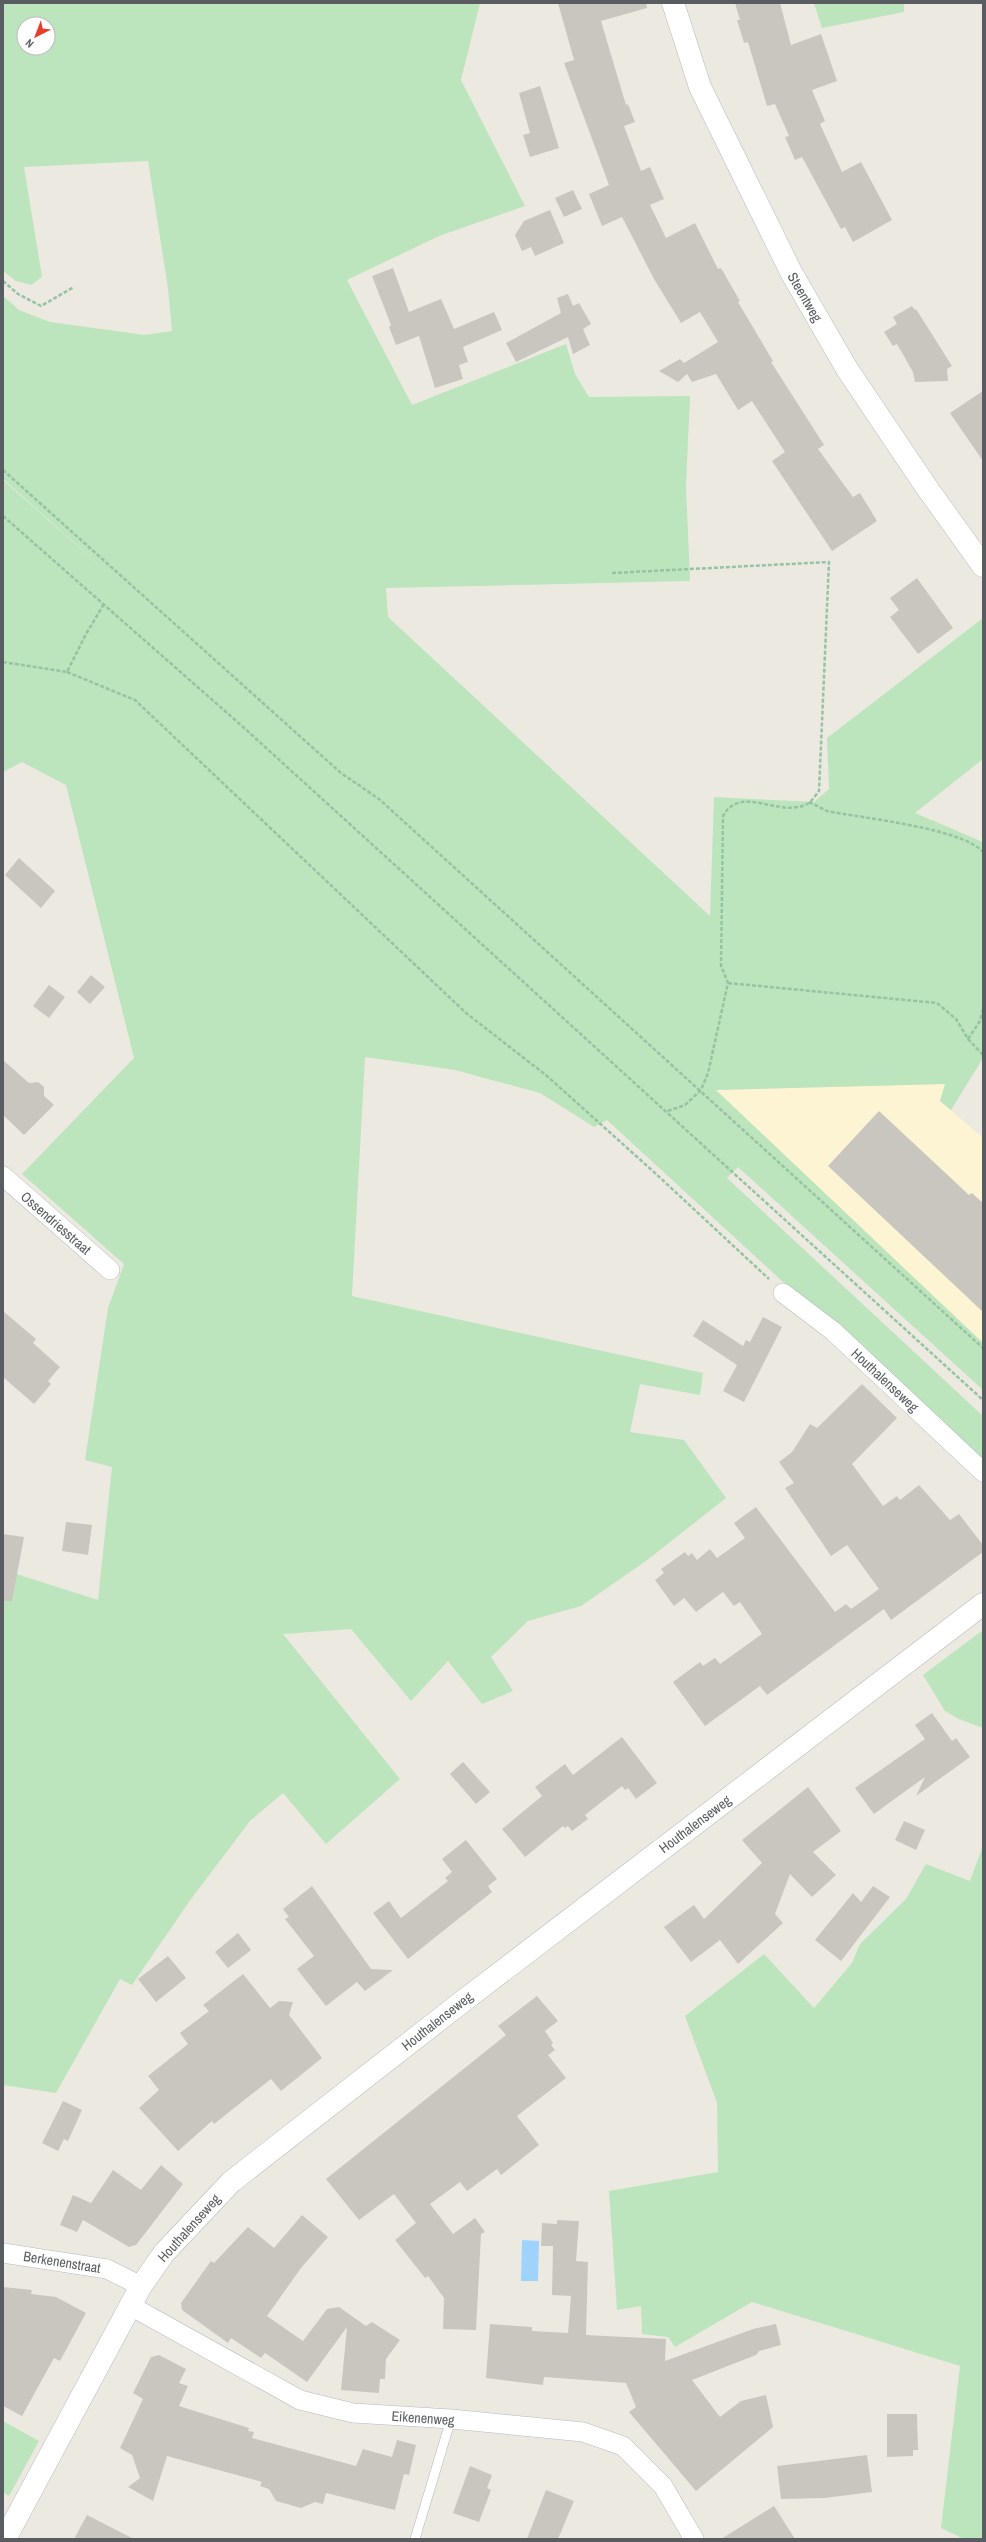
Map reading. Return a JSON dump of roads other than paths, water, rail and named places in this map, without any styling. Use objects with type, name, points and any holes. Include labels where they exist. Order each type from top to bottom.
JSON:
[{"type":"street","name":"Steentweg","points":[[674,3],[700,86],[791,272],[847,369],[924,485],[983,566]]},
{"type":"street","name":"Ossendriesstraat","points":[[3,1176],[110,1270]]},
{"type":"street","name":"Houthalenseweg","points":[[784,1292],[833,1331],[983,1472]]},
{"type":"street","name":"Houthalenseweg","points":[[5,2539],[141,2286],[164,2253],[199,2213],[231,2182],[260,2158],[983,1604]]},
{"type":"street","name":"Berkenenstraat","points":[[3,2254],[107,2269],[141,2286]]},
{"type":"street","name":"Eikenenweg","points":[[130,2304],[300,2400],[353,2413],[451,2419],[582,2432],[623,2446],[663,2486],[694,2539]]},
{"type":"lane","points":[[415,2539],[451,2419]]},
{"type":"water","points":[[522,2240],[539,2241],[538,2281],[521,2281]]}]
